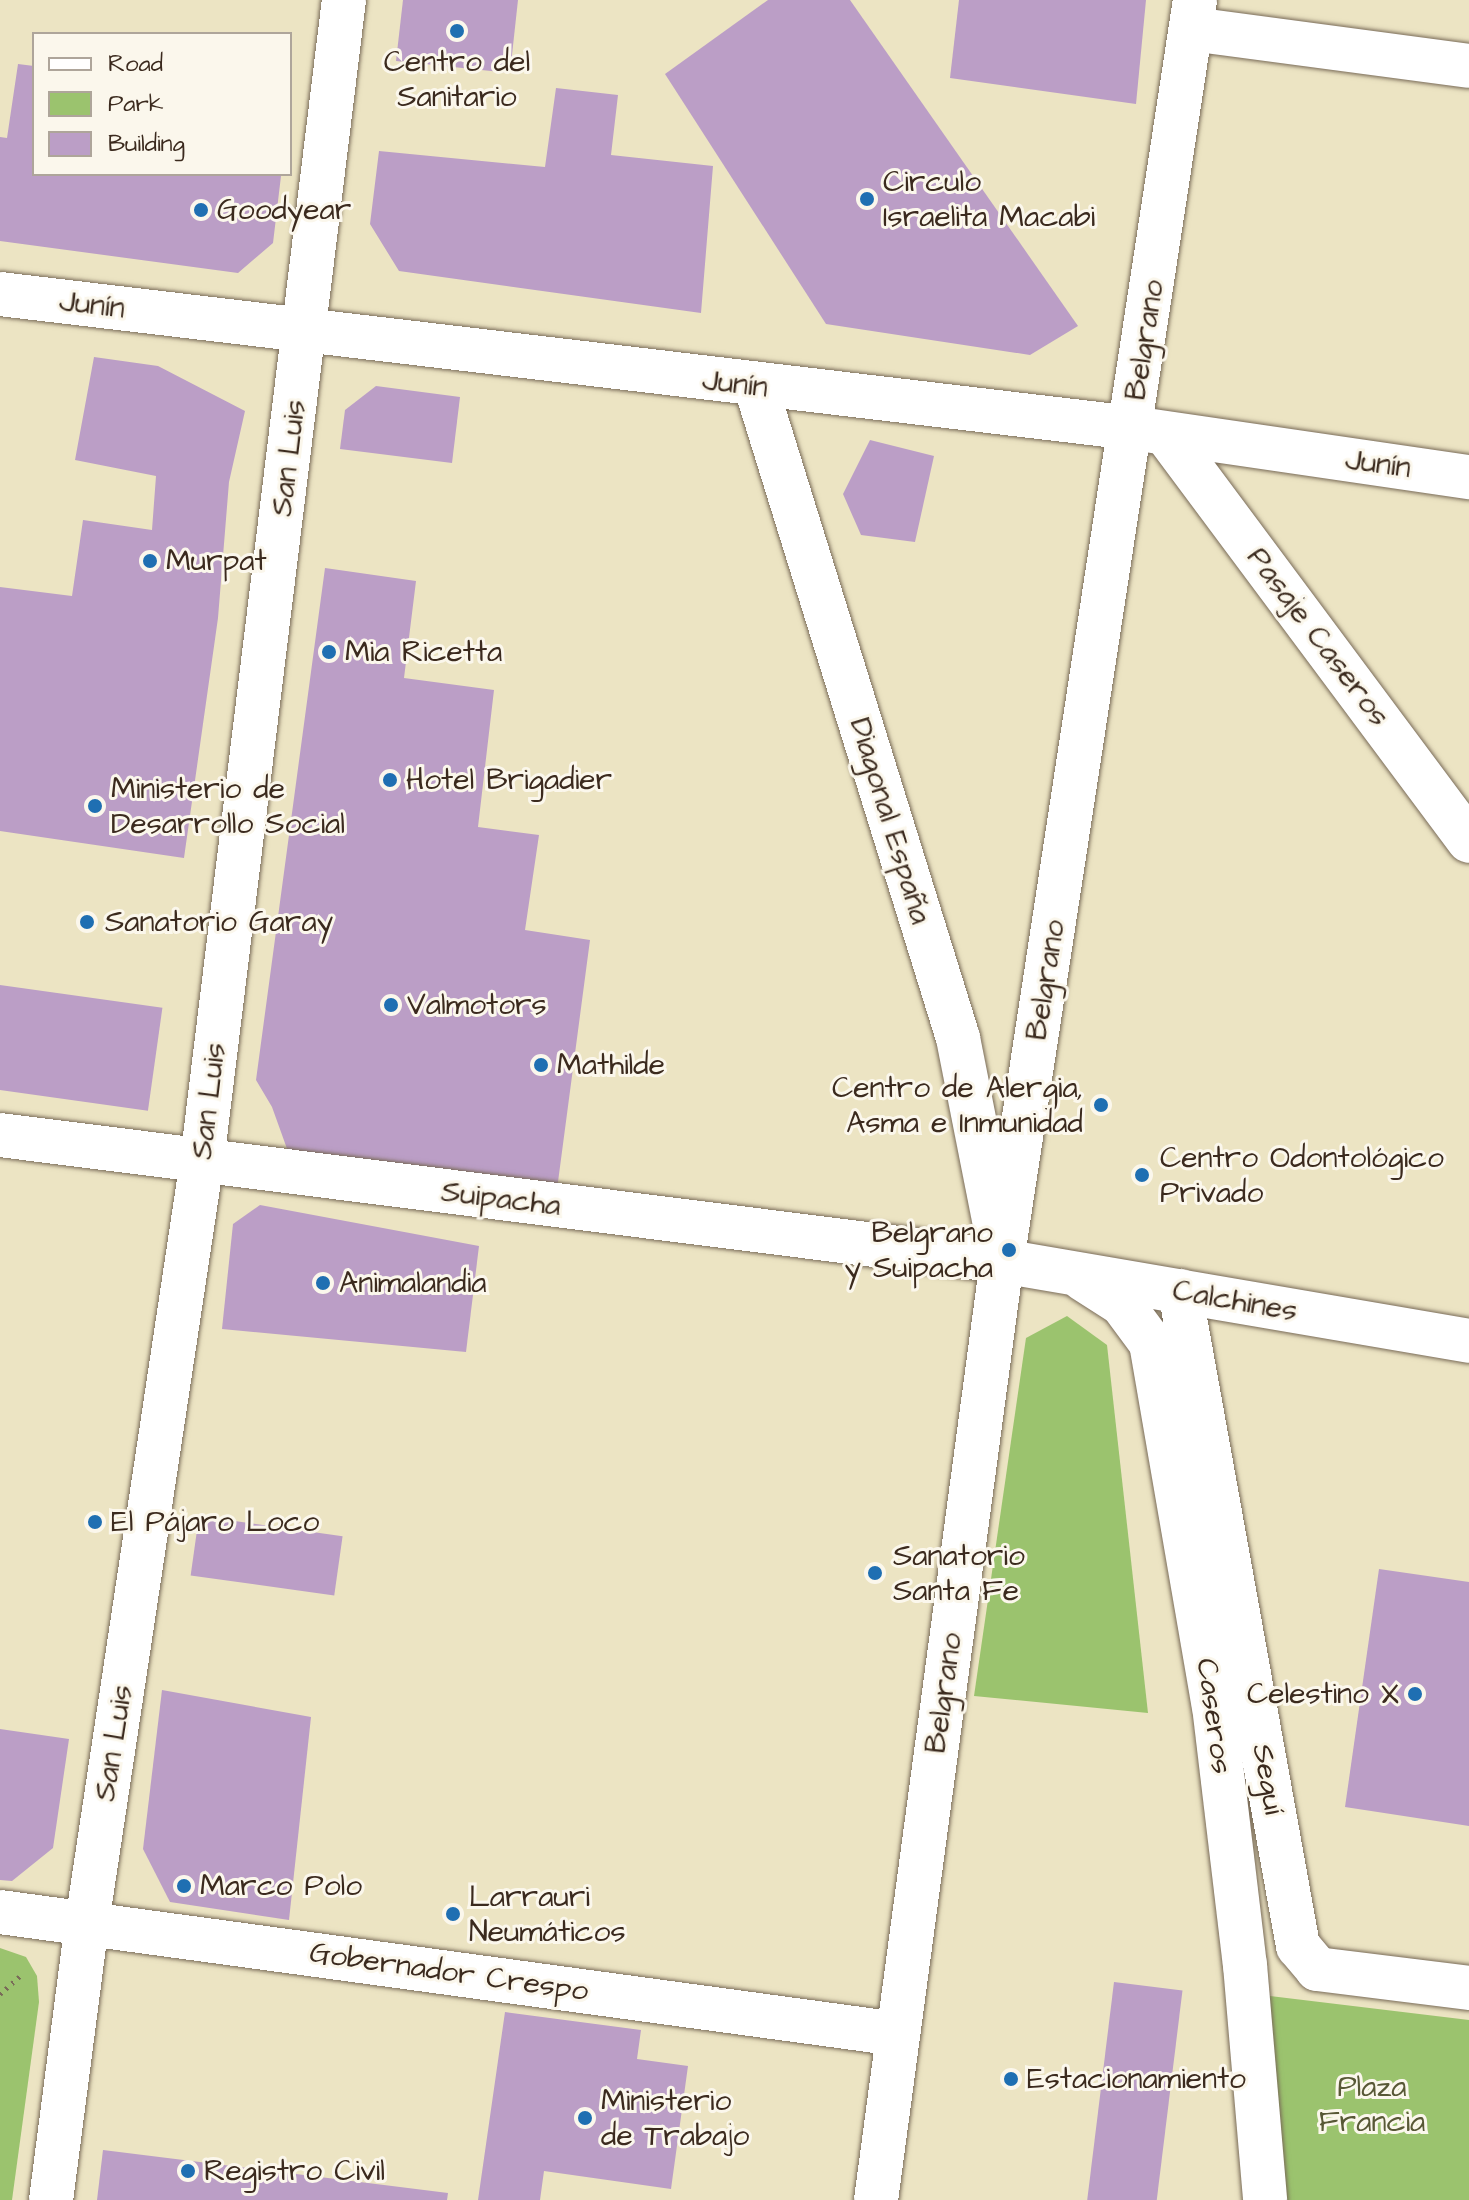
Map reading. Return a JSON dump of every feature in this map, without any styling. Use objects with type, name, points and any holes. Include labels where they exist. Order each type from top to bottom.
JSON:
[{"type":"street","name":"San Luis","points":[[51,2200],[87,1923],[202,1161],[344,0]]},
{"type":"street","points":[[1194,14],[1469,66]]},
{"type":"street","name":"Belgrano","points":[[876,2200],[1002,1261],[1149,431],[1194,14]]},
{"type":"street","name":"Junín","points":[[0,294],[305,329],[756,387],[1149,431],[1469,477]]},
{"type":"street","name":"Diagonal España","points":[[756,387],[958,1038],[1002,1261]]},
{"type":"street","name":"Pasaje Caseros","points":[[1149,431],[1469,841]]},
{"type":"street","name":"Suipacha","points":[[0,1135],[1002,1261]]},
{"type":"street","name":"Calchines","points":[[1002,1261],[1469,1341]]},
{"type":"street","name":"Caseros","points":[[1071,1272],[1122,1304],[1151,1343],[1214,1706],[1245,1965],[1265,2200]]},
{"type":"street","name":"Seguí","points":[[1180,1291],[1298,1946],[1317,1969],[1469,1988]]},
{"type":"street","name":"Gobernador Crespo","points":[[0,1912],[898,2034]]},
{"type":"path","points":[[0,1994],[23,1973]]},
{"type":"green space","points":[[1067,1316],[1107,1345],[1148,1713],[974,1696],[1026,1338]]},
{"type":"green space","points":[[0,1948],[26,1957],[37,1976],[39,2002],[12,2200],[0,2200]]},
{"type":"green space","name":"Plaza Francia","points":[[1262,1995],[1469,2020],[1469,2200],[1281,2200]]},
{"type":"building","name":"Centro del Sanitario","points":[[403,0],[518,0],[510,73],[396,61]]},
{"type":"building","name":"Circulo Israelita Macabi","points":[[768,0],[850,0],[1078,326],[1030,355],[826,324],[665,74]]},
{"type":"building","points":[[959,0],[1146,0],[1136,104],[950,78]]},
{"type":"building","points":[[18,64],[32,66],[32,176],[281,176],[273,243],[238,273],[0,241],[0,137],[7,138]]},
{"type":"building","points":[[556,88],[618,95],[611,155],[713,166],[701,313],[399,271],[370,224],[379,151],[545,167]]},
{"type":"building","points":[[94,357],[158,366],[245,411],[229,482],[218,618],[184,858],[0,831],[0,587],[72,596],[83,520],[152,530],[156,476],[75,460]]},
{"type":"building","points":[[376,386],[460,397],[452,463],[340,449],[345,410]]},
{"type":"building","points":[[870,440],[934,456],[915,542],[861,535],[843,494]]},
{"type":"building","name":"Valmotors","points":[[325,568],[416,581],[404,678],[494,690],[478,827],[539,835],[525,930],[590,940],[556,1197],[295,1171],[272,1107],[256,1080]]},
{"type":"building","points":[[0,985],[162,1008],[148,1111],[0,1090]]},
{"type":"building","name":"Animalandia","points":[[260,1205],[479,1246],[466,1352],[222,1329],[233,1224]]},
{"type":"building","points":[[199,1516],[343,1536],[334,1596],[191,1575]]},
{"type":"building","name":"Celestino X","points":[[1379,1569],[1469,1582],[1469,1826],[1345,1807]]},
{"type":"building","points":[[162,1690],[311,1717],[289,1920],[170,1902],[143,1849]]},
{"type":"building","points":[[0,1729],[69,1739],[53,1848],[12,1881],[0,1880]]},
{"type":"building","points":[[1114,1982],[1182,1990],[1157,2200],[1087,2200]]},
{"type":"building","name":"Ministerio de Trabajo","points":[[505,2012],[641,2030],[637,2059],[688,2066],[671,2189],[544,2171],[540,2200],[478,2200]]},
{"type":"building","name":"Registro Civil","points":[[103,2150],[448,2193],[447,2200],[97,2200]]},
{"type":"place","name":"Centro del Sanitario","points":[[457,31]]},
{"type":"place","name":"Circulo Israelita Macabi","points":[[867,199]]},
{"type":"place","name":"Goodyear","points":[[201,210]]},
{"type":"place","name":"Murpat","points":[[150,561]]},
{"type":"place","name":"Mia Ricetta","points":[[329,652]]},
{"type":"place","name":"Hotel Brigadier","points":[[390,780]]},
{"type":"place","name":"Ministerio de Desarrollo Social","points":[[95,806]]},
{"type":"place","name":"Sanatorio Garay","points":[[87,922]]},
{"type":"place","name":"Valmotors","points":[[391,1005]]},
{"type":"place","name":"Mathilde","points":[[541,1065]]},
{"type":"place","name":"Centro de Alergia, Asma e Inmunidad","points":[[1101,1105]]},
{"type":"place","name":"Centro Odontológico Privado","points":[[1142,1175]]},
{"type":"place","name":"Belgrano y Suipacha","points":[[1009,1250]]},
{"type":"place","name":"Animalandia","points":[[323,1283]]},
{"type":"place","name":"El Pájaro Loco","points":[[95,1522]]},
{"type":"place","name":"Sanatorio Santa Fe","points":[[875,1573]]},
{"type":"place","name":"Celestino X","points":[[1415,1694]]},
{"type":"place","name":"Marco Polo","points":[[184,1886]]},
{"type":"place","name":"Larrauri Neumáticos","points":[[453,1914]]},
{"type":"place","name":"Estacionamiento","points":[[1011,2079]]},
{"type":"place","name":"Ministerio de Trabajo","points":[[585,2118]]},
{"type":"place","name":"Registro Civil","points":[[188,2171]]}]
